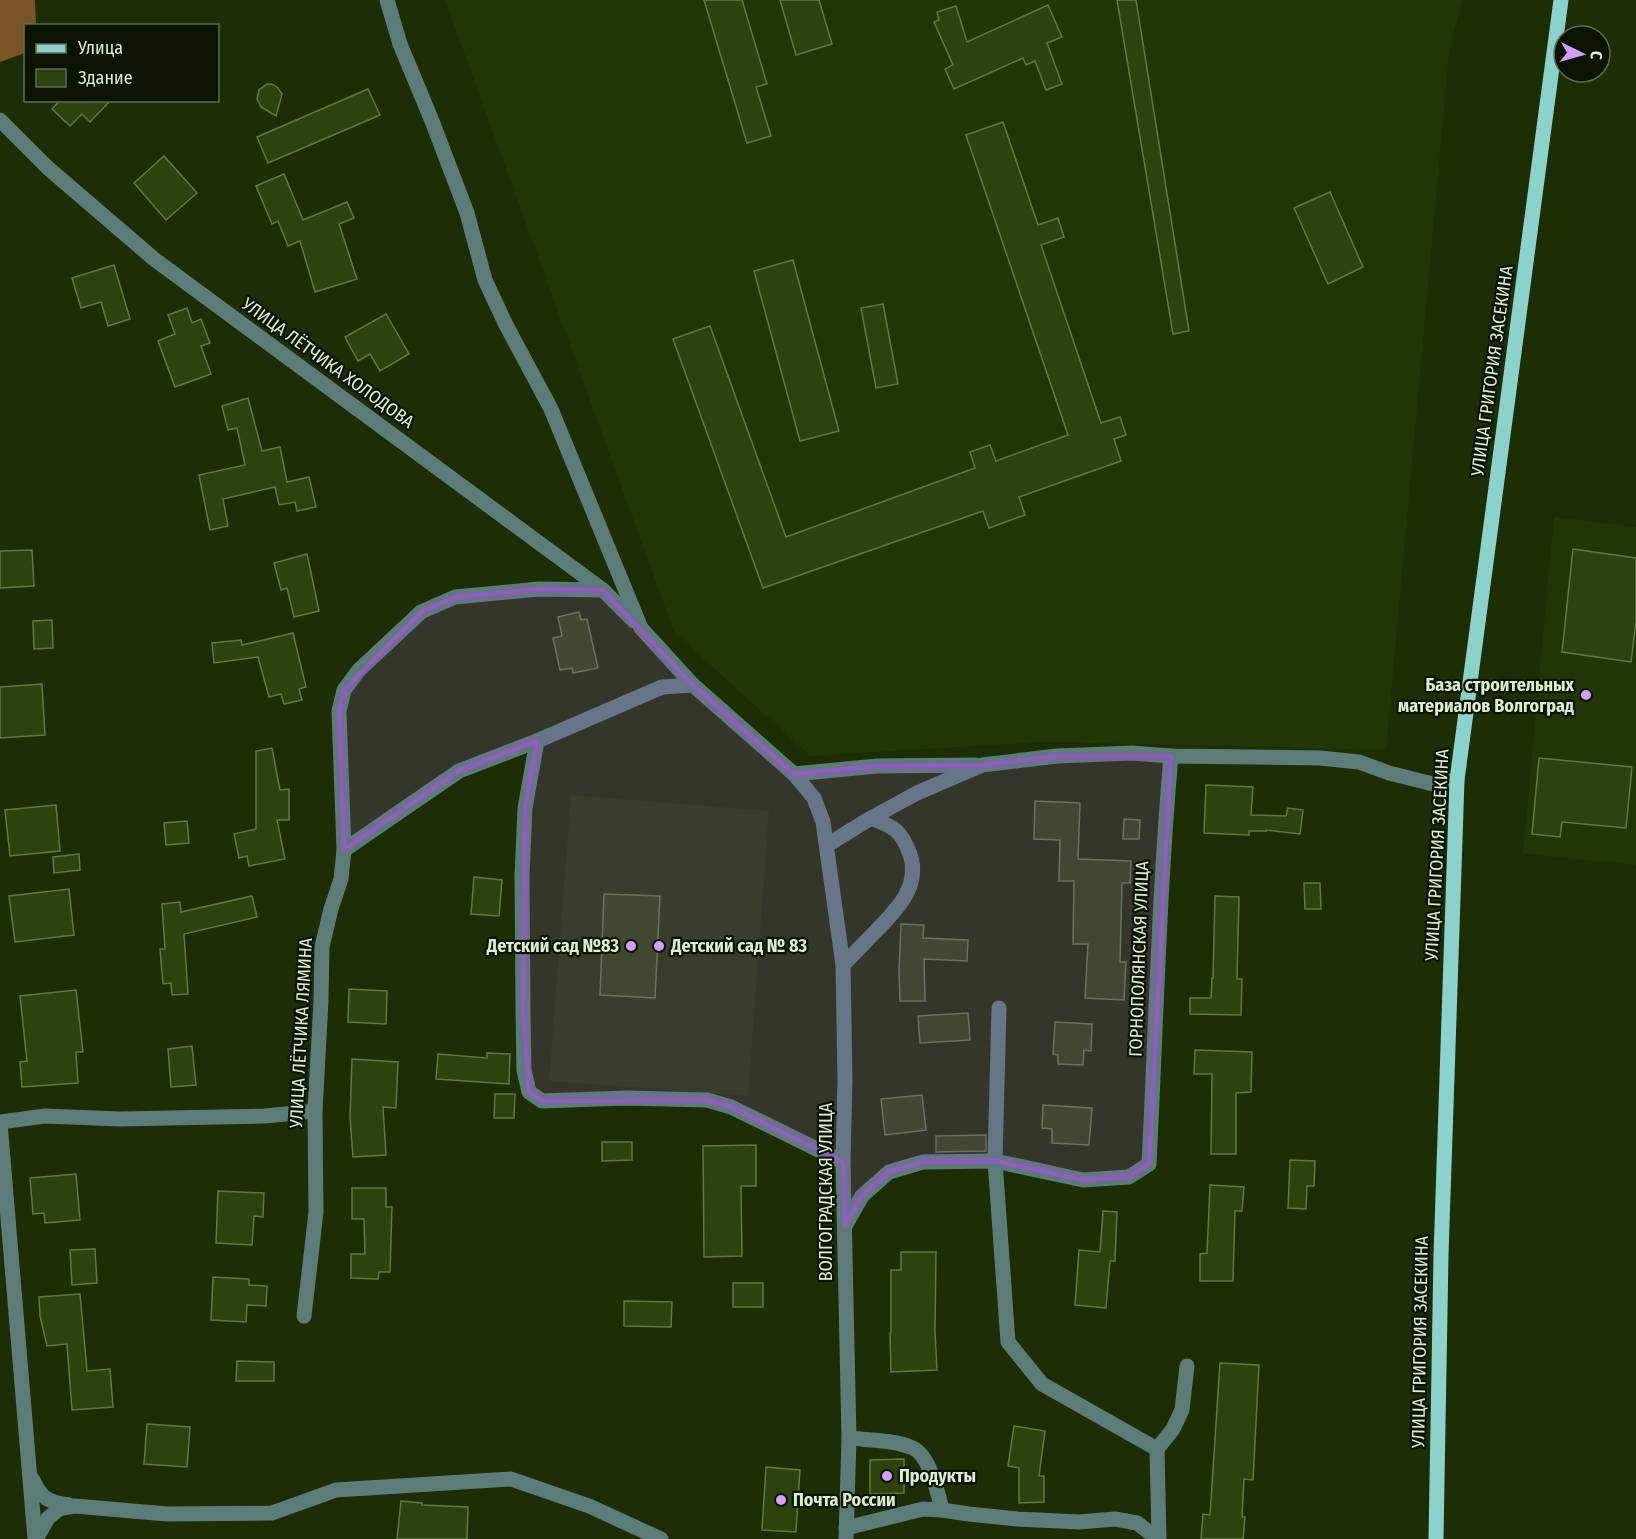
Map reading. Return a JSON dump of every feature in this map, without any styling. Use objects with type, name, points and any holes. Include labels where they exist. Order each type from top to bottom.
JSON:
[{"type":"main road","name":"УЛИЦА ГРИГОРИЯ ЗАСЕКИНА","points":[[1436,1539],[1441,1255],[1457,780],[1561,0]]},
{"type":"street","points":[[387,0],[400,44],[467,213],[485,280],[506,325],[551,409],[641,628]]},
{"type":"street","name":"УЛИЦА ЛЁТЧИКА ХОЛОДОВА","points":[[0,120],[48,168],[154,260],[603,590],[693,685],[794,774]]},
{"type":"street","name":"УЛИЦА ЛЁТЧИКА ЛЯМИНА","points":[[304,1316],[316,1212],[315,1111],[322,947],[341,879],[344,850],[339,711],[344,690],[359,670],[421,612],[455,597],[539,589],[603,590]]},
{"type":"street","points":[[344,850],[459,771],[537,741],[662,687],[693,685]]},
{"type":"street","points":[[537,741],[525,808],[522,876],[524,1070],[529,1092],[542,1101],[626,1098],[707,1100],[731,1107],[843,1162]]},
{"type":"street","points":[[794,774],[877,766],[982,765],[1057,756],[1132,753],[1171,756],[1320,758],[1359,762],[1389,773],[1433,784],[1457,780]]},
{"type":"street","name":"ГОРНОПОЛЯНСКАЯ УЛИЦА","points":[[995,1161],[1083,1180],[1129,1177],[1149,1164],[1164,845],[1171,756]]},
{"type":"street","points":[[827,845],[917,793],[982,765]]},
{"type":"street","name":"ВОЛГОГРАДСКАЯ УЛИЦА","points":[[794,774],[814,798],[823,822],[843,965],[845,1080],[843,1162],[849,1438],[846,1533]]},
{"type":"street","points":[[843,965],[901,905],[911,885],[912,862],[904,839],[892,826],[871,818]]},
{"type":"street","points":[[999,1008],[995,1161],[1008,1342],[1042,1384],[1157,1449]]},
{"type":"street","points":[[35,1539],[0,1122],[45,1116],[120,1119],[265,1116],[315,1111]]},
{"type":"street","points":[[845,1226],[862,1196],[890,1172],[923,1162],[995,1161]]},
{"type":"street","points":[[1159,1539],[1157,1449],[1173,1429],[1182,1410],[1187,1366]]},
{"type":"street","points":[[849,1438],[890,1442],[915,1449],[925,1461],[933,1478],[942,1510]]},
{"type":"street","points":[[29,1473],[39,1493],[58,1503],[167,1514],[272,1513],[336,1490],[511,1479],[589,1506],[661,1539]]},
{"type":"street","points":[[35,1539],[48,1518],[59,1509],[75,1506]]},
{"type":"street","points":[[846,1533],[923,1509],[1017,1519],[1079,1522],[1115,1519],[1137,1523],[1159,1539]]},
{"type":"highlighted area","points":[[539,589],[603,590],[693,685],[794,774],[877,766],[982,765],[1057,756],[1171,756],[1149,1164],[1129,1177],[1083,1180],[995,1161],[923,1162],[889,1172],[862,1196],[845,1226],[843,1162],[731,1107],[707,1100],[542,1101],[529,1092],[523,1011],[525,808],[537,741],[459,771],[344,850],[339,711],[344,690],[421,612],[455,597]]},
{"type":"shaded area","points":[[0,0],[35,0],[36,24],[24,24],[24,53],[0,62]]},
{"type":"shaded area","points":[[445,0],[1462,0],[1449,53],[1386,750],[1043,742],[810,756],[674,632]]},
{"type":"shaded area","name":"База строительных материалов Волгоград","points":[[1554,517],[1636,527],[1636,865],[1523,854]]},
{"type":"shaded area","name":"Детский сад № 83","points":[[571,795],[769,811],[748,1096],[549,1081]]},
{"type":"building","points":[[704,0],[742,0],[767,84],[756,87],[771,136],[747,143]]},
{"type":"building","points":[[780,0],[819,0],[832,44],[796,55]]},
{"type":"building","points":[[1117,0],[1136,0],[1189,331],[1173,334]]},
{"type":"building","points":[[1048,5],[1062,37],[1047,43],[1062,84],[1046,90],[1035,61],[1026,65],[1023,58],[954,89],[945,69],[953,65],[934,22],[939,20],[937,12],[956,6],[967,42]]},
{"type":"building","points":[[267,84],[278,88],[282,94],[276,116],[261,107],[257,99],[259,90]]},
{"type":"building","points":[[368,89],[380,115],[268,163],[257,137]]},
{"type":"building","points":[[58,102],[109,102],[90,122],[82,114],[70,126],[52,109]]},
{"type":"building","points":[[1003,122],[1038,225],[1058,218],[1064,237],[1041,245],[1101,423],[1120,417],[1126,435],[1114,439],[1121,461],[1019,497],[1025,515],[989,528],[983,511],[763,588],[673,339],[710,326],[786,537],[975,468],[970,452],[990,445],[996,461],[1068,435],[966,135]]},
{"type":"building","points":[[164,156],[197,193],[166,220],[134,183]]},
{"type":"building","points":[[284,174],[303,220],[347,202],[354,218],[339,224],[357,279],[315,292],[300,241],[288,246],[278,221],[272,224],[256,186]]},
{"type":"building","points":[[1330,192],[1363,267],[1328,284],[1294,208]]},
{"type":"building","points":[[793,260],[839,431],[800,441],[754,271]]},
{"type":"building","points":[[114,265],[130,319],[108,326],[101,302],[81,308],[72,278]]},
{"type":"building","points":[[883,304],[898,384],[876,388],[861,308]]},
{"type":"building","points":[[187,308],[192,323],[201,319],[210,343],[201,346],[211,374],[175,387],[158,341],[175,334],[168,315]]},
{"type":"building","points":[[386,314],[409,354],[380,371],[370,354],[358,361],[345,337]]},
{"type":"building","points":[[248,398],[262,451],[280,447],[287,482],[309,477],[316,507],[297,511],[295,502],[279,505],[275,487],[223,499],[228,526],[210,530],[199,475],[245,465],[237,428],[228,430],[222,406]]},
{"type":"building","points":[[1573,549],[1636,558],[1636,621],[1631,662],[1562,652]]},
{"type":"building","points":[[32,550],[34,586],[0,588],[0,551]]},
{"type":"building","points":[[307,554],[319,611],[294,617],[287,588],[281,590],[274,563]]},
{"type":"building","points":[[579,612],[581,620],[587,619],[598,668],[573,673],[572,668],[560,670],[553,638],[562,636],[558,617]]},
{"type":"building","points":[[52,620],[53,648],[34,649],[33,621]]},
{"type":"building","points":[[293,633],[306,687],[299,689],[302,700],[284,704],[281,694],[269,697],[258,657],[214,663],[212,643],[241,640],[242,645]]},
{"type":"building","points":[[42,684],[45,735],[0,738],[0,687]]},
{"type":"building","points":[[272,748],[280,790],[289,789],[289,820],[277,820],[285,859],[249,866],[247,856],[239,858],[234,834],[256,829],[256,751]]},
{"type":"building","points":[[1539,758],[1632,767],[1626,828],[1562,822],[1560,837],[1532,834]]},
{"type":"building","points":[[1206,785],[1253,787],[1251,815],[1286,816],[1288,808],[1303,810],[1300,834],[1266,830],[1249,831],[1249,835],[1204,833]]},
{"type":"building","points":[[1035,801],[1080,803],[1078,859],[1131,861],[1130,883],[1122,883],[1120,962],[1126,962],[1124,1000],[1085,998],[1088,944],[1073,944],[1074,881],[1059,881],[1060,840],[1034,839]]},
{"type":"building","points":[[56,805],[60,851],[10,856],[5,810]]},
{"type":"building","points":[[1124,819],[1140,820],[1139,839],[1123,839]]},
{"type":"building","points":[[187,821],[189,843],[166,845],[164,823]]},
{"type":"building","points":[[79,854],[80,870],[54,873],[53,857]]},
{"type":"building","points":[[474,877],[502,880],[499,916],[471,914]]},
{"type":"building","points":[[1304,883],[1320,883],[1321,909],[1305,909]]},
{"type":"building","points":[[69,889],[74,935],[15,942],[9,896]]},
{"type":"building","name":"Детский сад №83","points":[[604,894],[660,896],[655,998],[600,995]]},
{"type":"building","points":[[252,896],[257,917],[184,934],[188,994],[172,995],[171,983],[163,984],[160,949],[165,949],[162,904],[180,902],[181,912]]},
{"type":"building","points":[[1215,896],[1239,897],[1237,979],[1242,979],[1241,1015],[1190,1014],[1190,998],[1211,998]]},
{"type":"building","points":[[901,924],[924,925],[923,938],[968,940],[967,961],[924,959],[925,1001],[900,1001]]},
{"type":"building","points":[[349,989],[387,991],[386,1024],[348,1022]]},
{"type":"building","points":[[76,990],[83,1052],[76,1052],[78,1083],[22,1087],[20,1062],[27,1061],[20,996]]},
{"type":"building","points":[[968,1013],[970,1040],[920,1043],[918,1016]]},
{"type":"building","points":[[1055,1022],[1092,1024],[1091,1051],[1084,1050],[1083,1065],[1058,1064],[1058,1055],[1053,1054]]},
{"type":"building","points":[[192,1046],[196,1085],[171,1087],[168,1049]]},
{"type":"building","points":[[1195,1050],[1252,1052],[1251,1092],[1236,1093],[1236,1154],[1211,1154],[1212,1074],[1194,1074]]},
{"type":"building","points":[[487,1053],[510,1054],[509,1084],[436,1079],[438,1054],[487,1058]]},
{"type":"building","points":[[352,1059],[398,1062],[396,1108],[383,1107],[386,1155],[353,1157],[350,1117]]},
{"type":"building","points":[[495,1094],[515,1094],[514,1118],[494,1118]]},
{"type":"building","points":[[922,1095],[926,1130],[885,1135],[881,1099]]},
{"type":"building","points":[[1043,1105],[1092,1108],[1089,1145],[1052,1143],[1052,1129],[1042,1128]]},
{"type":"building","points":[[986,1135],[986,1151],[936,1152],[936,1136]]},
{"type":"building","points":[[602,1142],[632,1142],[632,1160],[602,1161]]},
{"type":"building","points":[[756,1145],[756,1186],[741,1186],[742,1256],[704,1257],[703,1146]]},
{"type":"building","points":[[1290,1160],[1315,1161],[1314,1186],[1307,1186],[1306,1209],[1288,1208]]},
{"type":"building","points":[[76,1174],[80,1220],[45,1223],[44,1213],[33,1214],[30,1178]]},
{"type":"building","points":[[1210,1185],[1244,1187],[1242,1211],[1235,1211],[1233,1281],[1200,1281],[1200,1254],[1207,1253]]},
{"type":"building","points":[[352,1188],[386,1188],[386,1207],[392,1207],[390,1272],[379,1272],[378,1279],[351,1278],[351,1254],[365,1254],[364,1219],[352,1219]]},
{"type":"building","points":[[218,1191],[264,1193],[263,1217],[254,1216],[252,1245],[216,1243]]},
{"type":"building","points":[[1103,1211],[1117,1212],[1115,1261],[1110,1261],[1106,1308],[1075,1305],[1079,1250],[1100,1252]]},
{"type":"building","points":[[95,1249],[97,1283],[72,1285],[70,1250]]},
{"type":"building","points":[[901,1252],[936,1252],[937,1370],[891,1372],[891,1270],[901,1270]]},
{"type":"building","points":[[213,1277],[249,1279],[249,1285],[267,1286],[266,1306],[247,1305],[246,1322],[211,1320]]},
{"type":"building","points":[[733,1283],[763,1283],[763,1307],[733,1307]]},
{"type":"building","points":[[80,1294],[87,1371],[110,1369],[113,1407],[72,1410],[67,1344],[47,1346],[40,1316],[39,1297]]},
{"type":"building","points":[[624,1301],[672,1302],[671,1327],[624,1326]]},
{"type":"building","points":[[237,1361],[274,1362],[274,1381],[236,1381]]},
{"type":"building","points":[[1220,1363],[1259,1365],[1253,1480],[1244,1479],[1243,1539],[1201,1539],[1203,1514],[1210,1515]]},
{"type":"building","points":[[147,1424],[190,1427],[187,1467],[144,1464]]},
{"type":"building","points":[[1014,1426],[1045,1431],[1039,1476],[1044,1476],[1044,1502],[1019,1503],[1019,1468],[1008,1466]]},
{"type":"building","name":"Продукты","points":[[904,1459],[904,1493],[870,1494],[870,1460]]},
{"type":"building","name":"Почта России","points":[[766,1467],[800,1470],[796,1532],[762,1530]]},
{"type":"building","points":[[401,1501],[422,1503],[422,1505],[468,1507],[467,1539],[397,1539]]},
{"type":"place","name":"База строительных материалов Волгоград","points":[[1586,695]]},
{"type":"place","name":"Детский сад №83","points":[[631,946]]},
{"type":"place","name":"Детский сад № 83","points":[[659,946]]},
{"type":"place","name":"Продукты","points":[[887,1476]]},
{"type":"place","name":"Почта России","points":[[781,1500]]}]
